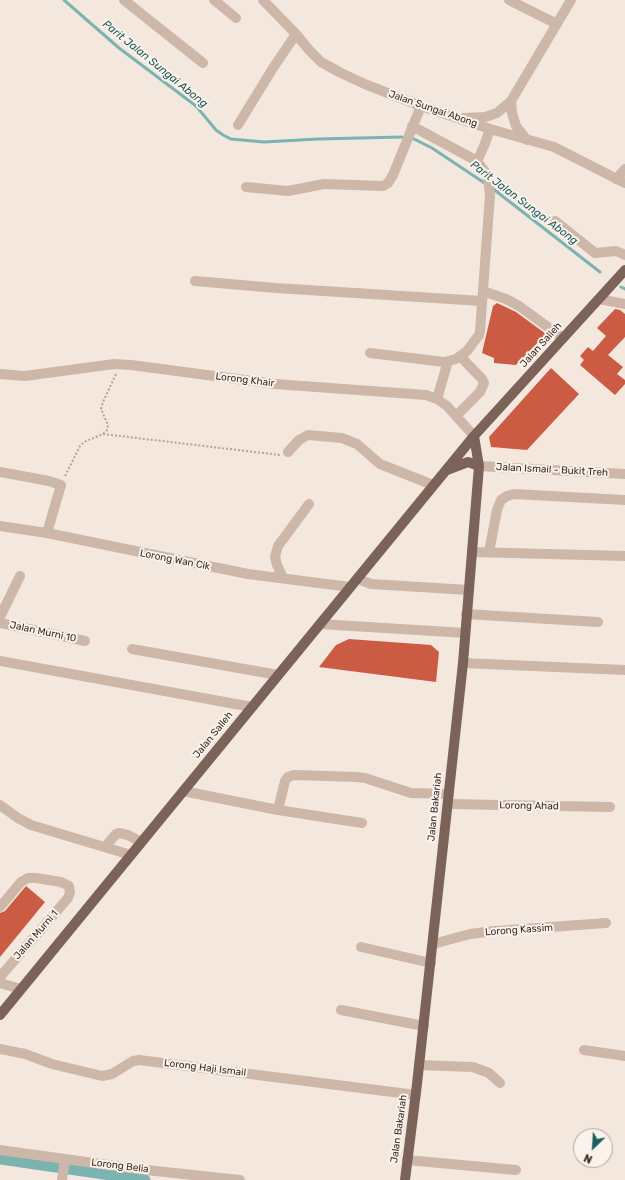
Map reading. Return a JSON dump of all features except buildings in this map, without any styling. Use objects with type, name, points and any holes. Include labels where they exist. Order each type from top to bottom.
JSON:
[{"type":"main road","name":"Jalan Salleh","points":[[0,1015],[474,436],[624,271]]},
{"type":"main road","name":"Jalan Bakariah","points":[[405,1180],[424,1026],[463,663],[479,466],[474,436]]},
{"type":"main road","points":[[445,471],[468,462],[479,466]]},
{"type":"street","points":[[124,0],[203,63]]},
{"type":"street","points":[[214,0],[236,18]]},
{"type":"street","name":"Jalan Sungai Abong","points":[[262,0],[296,34],[308,50],[321,62],[341,73],[421,106],[490,129],[554,147],[621,181]]},
{"type":"street","points":[[510,0],[525,4],[557,24]]},
{"type":"street","points":[[458,118],[485,117],[496,113],[511,101],[571,0]]},
{"type":"street","points":[[238,125],[296,34]]},
{"type":"street","points":[[511,101],[516,126],[526,140]]},
{"type":"street","points":[[246,187],[288,191],[324,184],[383,186],[388,183],[393,175],[421,106]]},
{"type":"street","points":[[370,353],[431,362],[444,362],[460,356],[467,351],[479,335],[490,195],[486,172],[477,162],[412,126]]},
{"type":"street","points":[[477,162],[490,129]]},
{"type":"street","points":[[621,181],[625,169]]},
{"type":"street","points":[[555,221],[595,252],[616,252],[625,255]]},
{"type":"street","points":[[195,281],[276,288],[483,296],[506,299],[532,314],[563,338]]},
{"type":"street","points":[[598,299],[625,304]]},
{"type":"street","points":[[456,416],[480,392],[484,383],[460,356]]},
{"type":"street","points":[[437,399],[448,361]]},
{"type":"street","name":"Lorong Khair","points":[[0,374],[25,376],[121,364],[275,384],[426,395],[437,399],[447,406],[474,436]]},
{"type":"street","points":[[288,452],[299,440],[308,435],[342,438],[358,444],[380,464],[433,485]]},
{"type":"street","name":"Jalan Ismail - Bukit Treh","points":[[479,466],[625,474]]},
{"type":"street","points":[[0,472],[49,481],[61,485],[47,534]]},
{"type":"street","points":[[489,552],[497,510],[501,500],[507,496],[514,494],[625,500]]},
{"type":"street","points":[[283,578],[277,565],[276,556],[278,546],[309,504]]},
{"type":"street","name":"Lorong Wan Cik","points":[[0,526],[248,574],[350,587]]},
{"type":"street","points":[[472,552],[625,556]]},
{"type":"street","points":[[0,617],[20,576]]},
{"type":"street","points":[[358,577],[363,581],[372,584],[468,590]]},
{"type":"street","points":[[466,614],[598,622]]},
{"type":"street","name":"Jalan Murni 10","points":[[0,623],[85,641]]},
{"type":"street","points":[[320,624],[465,633]]},
{"type":"street","points":[[132,650],[278,675]]},
{"type":"street","points":[[0,661],[252,707]]},
{"type":"street","points":[[463,663],[625,670]]},
{"type":"street","name":"Lorong Ahad","points":[[278,810],[285,781],[288,777],[294,775],[365,778],[411,793],[448,799],[610,807]]},
{"type":"street","points":[[183,791],[278,810],[362,824]]},
{"type":"street","points":[[0,805],[31,825],[131,855]]},
{"type":"street","points":[[105,847],[116,834],[119,833],[128,835],[141,842]]},
{"type":"street","name":"Jalan Murni 1","points":[[0,906],[22,882],[28,878],[61,882],[69,886],[70,892],[68,898],[0,977]]},
{"type":"street","name":"Lorong Kassim","points":[[433,944],[470,934],[606,923]]},
{"type":"street","points":[[361,947],[430,963]]},
{"type":"street","points":[[0,983],[21,989]]},
{"type":"street","points":[[341,1010],[424,1026]]},
{"type":"street","name":"Lorong Haji Ismail","points":[[0,1049],[25,1054],[52,1064],[102,1076],[112,1074],[132,1061],[139,1060],[416,1095]]},
{"type":"street","points":[[584,1050],[625,1056]]},
{"type":"street","points":[[419,1065],[473,1067],[490,1073],[500,1084]]},
{"type":"street","name":"Lorong Belia","points":[[0,1150],[208,1178],[240,1180]]},
{"type":"street","points":[[62,1180],[65,1159]]},
{"type":"street","points":[[407,1160],[516,1170]]},
{"type":"path","points":[[61,485],[80,446],[84,442],[103,434],[107,430],[108,426],[101,409],[121,364]]},
{"type":"path","points":[[103,434],[276,455],[288,452]]},
{"type":"waterway","name":"Parit Jalan Sungai Abong","points":[[64,0],[119,48],[196,106],[216,130],[231,139],[264,142],[402,137]]},
{"type":"waterway","name":"Parit Jalan Sungai Abong","points":[[414,139],[432,148],[486,184]]},
{"type":"waterway","name":"Parit Jalan Sungai Abong","points":[[492,188],[600,272]]},
{"type":"waterway","points":[[621,287],[625,289]]},
{"type":"waterway","points":[[0,1159],[145,1180]]}]
